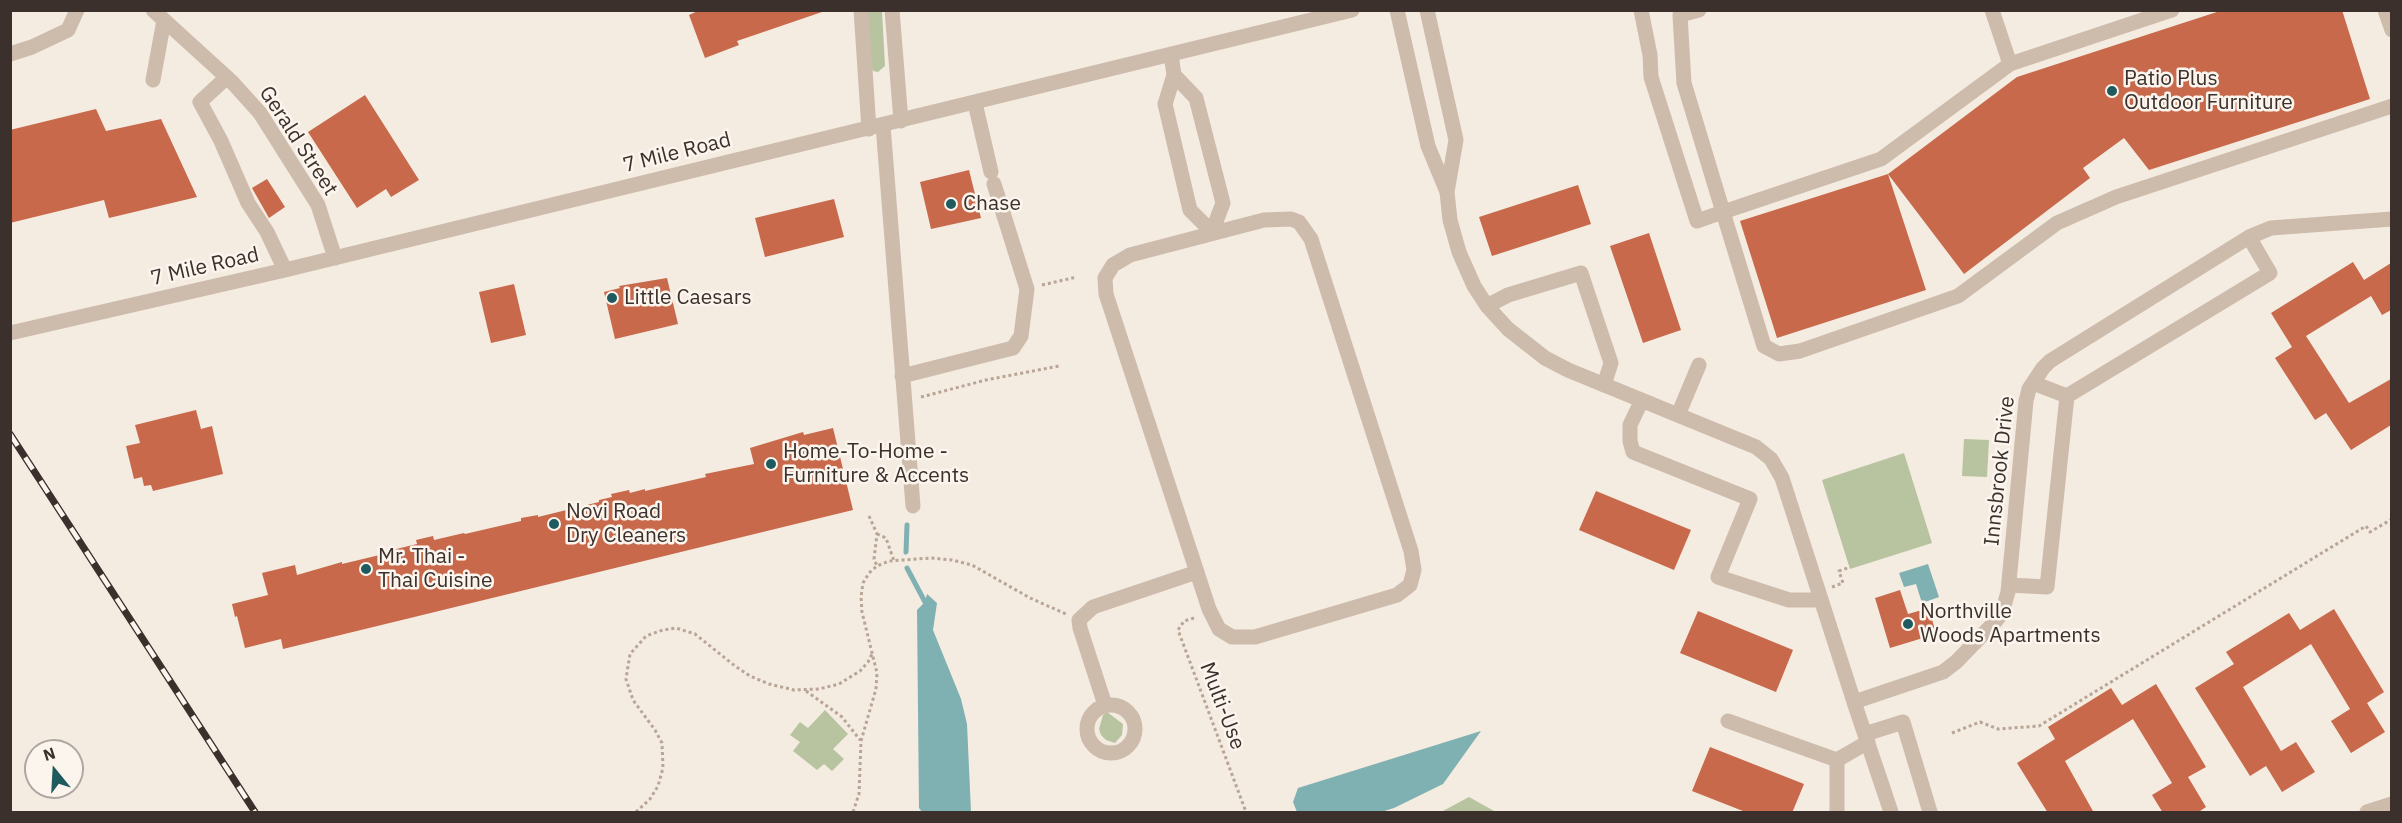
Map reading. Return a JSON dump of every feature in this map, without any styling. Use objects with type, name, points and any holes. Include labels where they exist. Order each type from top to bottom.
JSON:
[{"type":"street","points":[[10,54],[32,47],[68,30],[78,10]]},
{"type":"street","points":[[861,10],[876,127],[905,402],[913,506]]},
{"type":"street","points":[[892,10],[901,121]]},
{"type":"street","name":"7 Mile Road","points":[[10,333],[335,258],[1352,10]]},
{"type":"street","points":[[1397,10],[1428,146],[1447,192]]},
{"type":"street","points":[[1427,10],[1456,140],[1447,192],[1450,220],[1465,269],[1487,306],[1508,329],[1545,358],[1756,447],[1771,459],[1782,478],[1891,813]]},
{"type":"street","points":[[1641,10],[1650,56],[1651,77],[1697,220],[1881,159],[2010,64],[2172,10]]},
{"type":"street","points":[[1699,10],[1680,15],[1684,83],[1764,346],[1779,354],[1800,351],[1958,296],[2057,223],[2116,197],[2391,106]]},
{"type":"street","points":[[1992,10],[2010,64]]},
{"type":"street","points":[[2385,10],[2391,30]]},
{"type":"street","points":[[153,80],[158,15]]},
{"type":"street","name":"Gerald Street","points":[[158,15],[227,77],[260,113],[318,205],[335,258]]},
{"type":"street","points":[[1171,54],[1174,75],[1165,104],[1190,210],[1212,232]]},
{"type":"street","points":[[1174,75],[1196,98],[1223,203],[1212,232]]},
{"type":"street","points":[[227,77],[200,102],[221,141],[248,203],[267,232],[285,270]]},
{"type":"street","points":[[902,376],[1005,351],[1013,348],[1021,336],[1027,289],[993,178],[975,103]]},
{"type":"street","points":[[1291,219],[1299,222],[1311,239],[1411,551],[1414,570],[1410,585],[1397,595],[1255,637],[1232,638],[1219,629],[1209,609],[1106,294],[1105,278],[1113,265],[1130,255],[1212,232],[1264,220],[1291,219]]},
{"type":"street","name":"Innsbrook Drive","points":[[1854,702],[1931,677],[1956,662],[2002,613],[2009,585],[2026,400],[2033,382],[2050,361],[2249,237],[2271,228],[2391,219]]},
{"type":"street","points":[[2067,396],[2270,273],[2249,237]]},
{"type":"street","points":[[1487,306],[1508,295],[1581,273],[1611,363],[1605,385]]},
{"type":"street","points":[[1678,415],[1699,365]]},
{"type":"street","points":[[2033,382],[2067,396]]},
{"type":"street","points":[[2009,585],[2047,586],[2067,396]]},
{"type":"street","points":[[1642,400],[1630,425],[1633,452],[1750,499],[1718,577],[1789,600],[1820,596]]},
{"type":"street","points":[[1105,705],[1079,620],[1093,607],[1197,572]]},
{"type":"street","points":[[1728,721],[1837,760]]},
{"type":"street","points":[[1837,760],[1866,738],[1903,722],[1930,813]]},
{"type":"street","points":[[1837,760],[1837,813]]},
{"type":"street","points":[[2367,813],[2391,804]]},
{"type":"path","points":[[1027,289],[1059,279],[1065,281],[1077,277]]},
{"type":"path","points":[[905,402],[986,380],[1059,366]]},
{"type":"path","points":[[869,516],[877,534],[874,559],[876,566]]},
{"type":"path","points":[[1952,733],[1980,722],[1998,729],[2039,726],[2366,526],[2370,532],[2391,519]]},
{"type":"path","points":[[877,534],[886,538],[894,561]]},
{"type":"path","points":[[854,813],[859,794],[861,741],[876,689],[877,673],[862,612],[861,597],[863,583],[876,566],[894,561],[931,558],[972,565],[1030,598],[1079,620]]},
{"type":"path","points":[[1820,596],[1843,583],[1839,571],[1850,567]]},
{"type":"path","name":"Multi-Use","points":[[1194,618],[1184,621],[1178,630],[1246,813]]},
{"type":"path","points":[[636,813],[650,799],[658,786],[663,768],[662,743],[656,730],[633,700],[626,679],[630,654],[646,636],[676,628],[695,634],[750,676],[794,690],[819,689],[839,684],[860,671],[873,652]]},
{"type":"path","points":[[805,690],[842,717],[861,741]]},
{"type":"green space","points":[[867,11],[882,11],[885,66],[878,72],[873,71],[871,67]]},
{"type":"green space","points":[[1964,439],[1989,440],[1987,477],[1962,476]]},
{"type":"green space","points":[[1904,453],[1932,543],[1850,569],[1822,480]]},
{"type":"green space","points":[[825,710],[848,734],[833,749],[844,759],[832,771],[824,764],[817,770],[793,751],[800,742],[790,735],[800,722],[808,728]]},
{"type":"green space","points":[[1107,712],[1123,724],[1122,735],[1115,743],[1106,740],[1099,729],[1103,715]]},
{"type":"green space","points":[[1469,797],[1496,812],[1441,812]]},
{"type":"water","points":[[1928,564],[1939,597],[1922,603],[1916,584],[1904,587],[1899,573]]},
{"type":"water","points":[[927,594],[937,603],[933,630],[961,699],[967,724],[971,812],[922,812],[919,808],[917,610],[925,602]]},
{"type":"water","points":[[1481,731],[1443,784],[1394,808],[1381,812],[1297,812],[1293,802],[1298,788]]},
{"type":"building","points":[[700,10],[822,10],[822,12],[737,41],[739,45],[705,58],[689,15]]},
{"type":"building","points":[[2223,10],[2342,10],[2370,99],[2149,170],[2124,138],[2083,168],[2090,178],[1964,274],[1888,174],[2017,77]]},
{"type":"building","points":[[365,95],[419,180],[391,197],[386,189],[357,208],[308,132]]},
{"type":"building","points":[[96,109],[106,131],[161,119],[197,197],[109,218],[104,200],[10,223],[10,130]]},
{"type":"building","name":"Chase","points":[[969,170],[981,218],[931,229],[920,182]]},
{"type":"building","points":[[1888,174],[1926,290],[1777,338],[1740,221]]},
{"type":"building","points":[[267,179],[285,207],[269,218],[252,188]]},
{"type":"building","points":[[1578,185],[1591,224],[1492,256],[1479,217]]},
{"type":"building","points":[[834,199],[844,237],[765,257],[755,218]]},
{"type":"building","points":[[1649,233],[1681,330],[1643,343],[1610,246]]},
{"type":"building","points":[[2353,262],[2364,280],[2391,263],[2391,310],[2382,315],[2371,296],[2306,336],[2349,403],[2391,379],[2391,425],[2351,450],[2326,413],[2315,420],[2275,358],[2292,347],[2271,313]]},
{"type":"building","points":[[667,278],[678,324],[615,339],[604,292],[620,288],[619,286]]},
{"type":"building","points":[[514,284],[526,335],[491,343],[479,292]]},
{"type":"building","points":[[196,410],[201,429],[212,426],[223,474],[153,491],[151,485],[144,486],[142,477],[134,479],[126,446],[140,443],[135,425]]},
{"type":"building","points":[[833,428],[853,510],[283,649],[281,639],[245,648],[232,604],[268,595],[262,573],[295,565],[297,575],[342,562],[342,564],[388,553],[388,551],[417,544],[416,540],[433,536],[434,540],[465,534],[521,521],[521,518],[538,515],[538,517],[599,502],[599,500],[612,497],[611,494],[629,490],[630,493],[645,489],[645,491],[706,477],[705,474],[754,464],[750,448],[803,432],[804,435]]},
{"type":"building","points":[[1596,491],[1691,530],[1674,570],[1579,530]]},
{"type":"building","name":"Northville Woods Apartments","points":[[1900,590],[1908,614],[1929,608],[1936,634],[1890,648],[1875,598]]},
{"type":"building","points":[[2334,609],[2384,692],[2367,703],[2385,732],[2351,753],[2331,721],[2350,709],[2311,644],[2243,687],[2281,751],[2296,742],[2315,772],[2282,792],[2266,766],[2250,776],[2195,688],[2234,664],[2226,652],[2289,613],[2300,630]]},
{"type":"building","points":[[1698,611],[1793,650],[1776,692],[1680,653]]},
{"type":"building","points":[[2156,684],[2206,767],[2188,777],[2206,807],[2197,813],[2163,813],[2152,795],[2172,783],[2133,719],[2065,761],[2094,813],[2048,813],[2017,763],[2055,739],[2048,727],[2111,688],[2122,705]]},
{"type":"building","points":[[1710,747],[1804,784],[1792,813],[1748,813],[1692,791]]},
{"type":"waterway","points":[[906,552],[907,525]]},
{"type":"waterway","points":[[907,568],[925,602]]},
{"type":"railway","points":[[10,434],[255,812]]},
{"type":"place","name":"Patio Plus Outdoor Furniture","points":[[2112,91]]},
{"type":"place","name":"Chase","points":[[951,204]]},
{"type":"place","name":"Little Caesars","points":[[612,298]]},
{"type":"place","name":"Home-To-Home - Furniture & Accents","points":[[771,464]]},
{"type":"place","name":"Novi Road Dry Cleaners","points":[[554,524]]},
{"type":"place","name":"Mr. Thai - Thai Cuisine","points":[[366,569]]},
{"type":"place","name":"Northville Woods Apartments","points":[[1908,624]]}]
